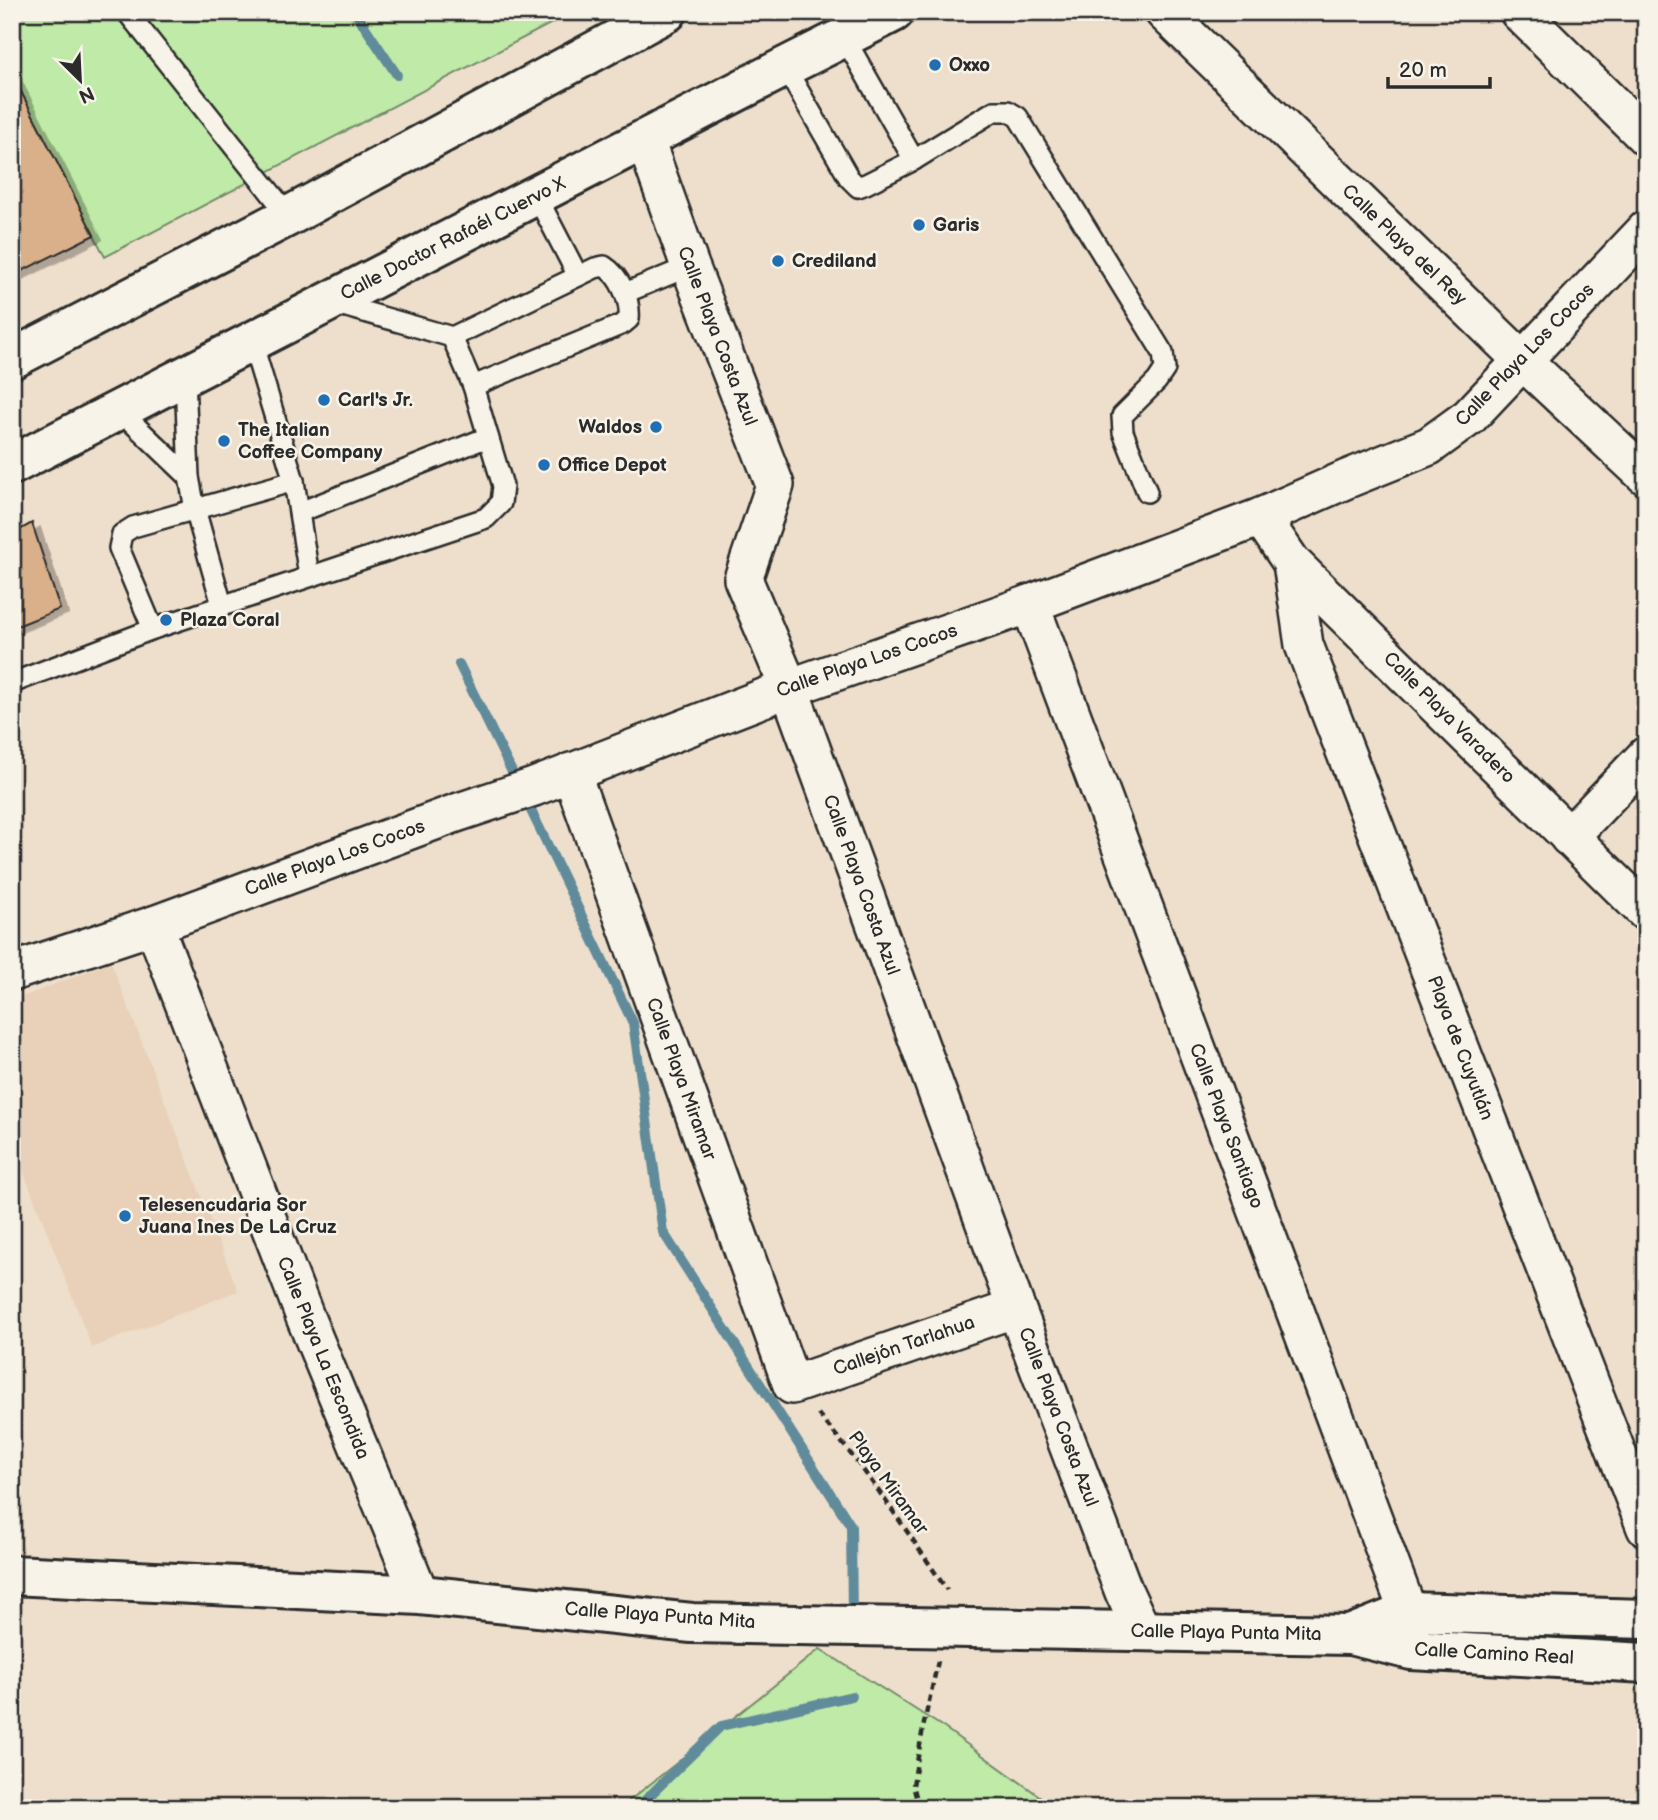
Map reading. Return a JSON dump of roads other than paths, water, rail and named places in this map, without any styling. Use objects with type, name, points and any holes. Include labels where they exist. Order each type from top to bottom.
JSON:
[{"type":"street","points":[[12,359],[289,216],[667,12]]},
{"type":"street","name":"Calle Doctor Rafaél Cuervo X","points":[[12,466],[894,12]]},
{"type":"street","name":"Calle Playa del Rey","points":[[1164,12],[1523,361],[1646,476]]},
{"type":"street","points":[[1519,12],[1646,136]]},
{"type":"street","name":"Calle Playa Costa Azul","points":[[645,140],[690,266],[775,485],[743,579],[789,688],[1016,1308],[1124,1592],[1142,1631]]},
{"type":"street","name":"Calle Playa Los Cocos","points":[[12,972],[154,925],[534,786],[789,688],[1030,604],[1261,517],[1429,446],[1469,417],[1646,230]]},
{"type":"street","name":"Calle Playa Varadero","points":[[1261,517],[1292,563],[1646,912]]},
{"type":"street","name":"Playa de Cuyutlán","points":[[1292,563],[1304,645],[1646,1528]]},
{"type":"street","name":"Calle Playa Santiago","points":[[1030,604],[1408,1612],[1411,1650]]},
{"type":"street","points":[[1569,837],[1646,755]]},
{"type":"street","name":"Calle Playa Miramar","points":[[571,772],[792,1385]]},
{"type":"street","name":"Calle Playa La Escondida","points":[[154,925],[305,1317],[420,1595]]},
{"type":"street","name":"Callejón Tarlahua","points":[[792,1385],[1016,1308]]},
{"type":"street","name":"Calle Playa Punta Mita","points":[[12,1575],[420,1595],[692,1623],[947,1610],[1142,1631],[1350,1635]]},
{"type":"street","name":"Calle Camino Real","points":[[1350,1635],[1408,1612],[1646,1619]]},
{"type":"street","name":"Calle Camino Real","points":[[1350,1635],[1411,1650],[1646,1662]]},
{"type":"lane","points":[[127,12],[289,216]]},
{"type":"lane","points":[[844,37],[914,160]]},
{"type":"lane","points":[[785,67],[849,178],[858,187],[914,160],[993,111],[1008,111],[1018,117],[1163,353],[1164,369],[1157,381],[1122,416],[1123,432],[1147,492]]},
{"type":"lane","points":[[536,195],[579,276]]},
{"type":"lane","points":[[330,302],[452,337],[595,268],[604,266],[613,272],[625,293],[630,313],[629,319],[623,324],[473,386]]},
{"type":"lane","points":[[625,293],[690,266]]},
{"type":"lane","points":[[12,683],[153,629],[485,518],[502,503],[503,486],[473,386],[452,337]]},
{"type":"lane","points":[[252,342],[294,481],[309,576]]},
{"type":"lane","points":[[185,377],[189,477],[195,509],[222,605]]},
{"type":"lane","points":[[120,411],[189,477]]},
{"type":"lane","points":[[300,512],[488,437]]},
{"type":"lane","points":[[153,629],[119,548],[122,534],[133,527],[294,481]]},
{"type":"waterway","points":[[355,12],[397,75]]},
{"type":"waterway","points":[[459,664],[633,1023],[663,1232],[851,1526],[852,1618]]},
{"type":"waterway","points":[[637,1808],[721,1726],[852,1696]]},
{"type":"place","name":"Oxxo","points":[[935,65]]},
{"type":"place","name":"Garis","points":[[919,225]]},
{"type":"place","name":"Crediland","points":[[778,261]]},
{"type":"place","name":"Carl's Jr.","points":[[324,400]]},
{"type":"place","name":"Waldos","points":[[656,427]]},
{"type":"place","name":"The Italian Coffee Company","points":[[224,441]]},
{"type":"place","name":"Office Depot","points":[[544,465]]},
{"type":"place","name":"Plaza Coral","points":[[166,620]]},
{"type":"place","name":"Telesencudaria Sor Juana Ines De La Cruz","points":[[125,1216]]}]
